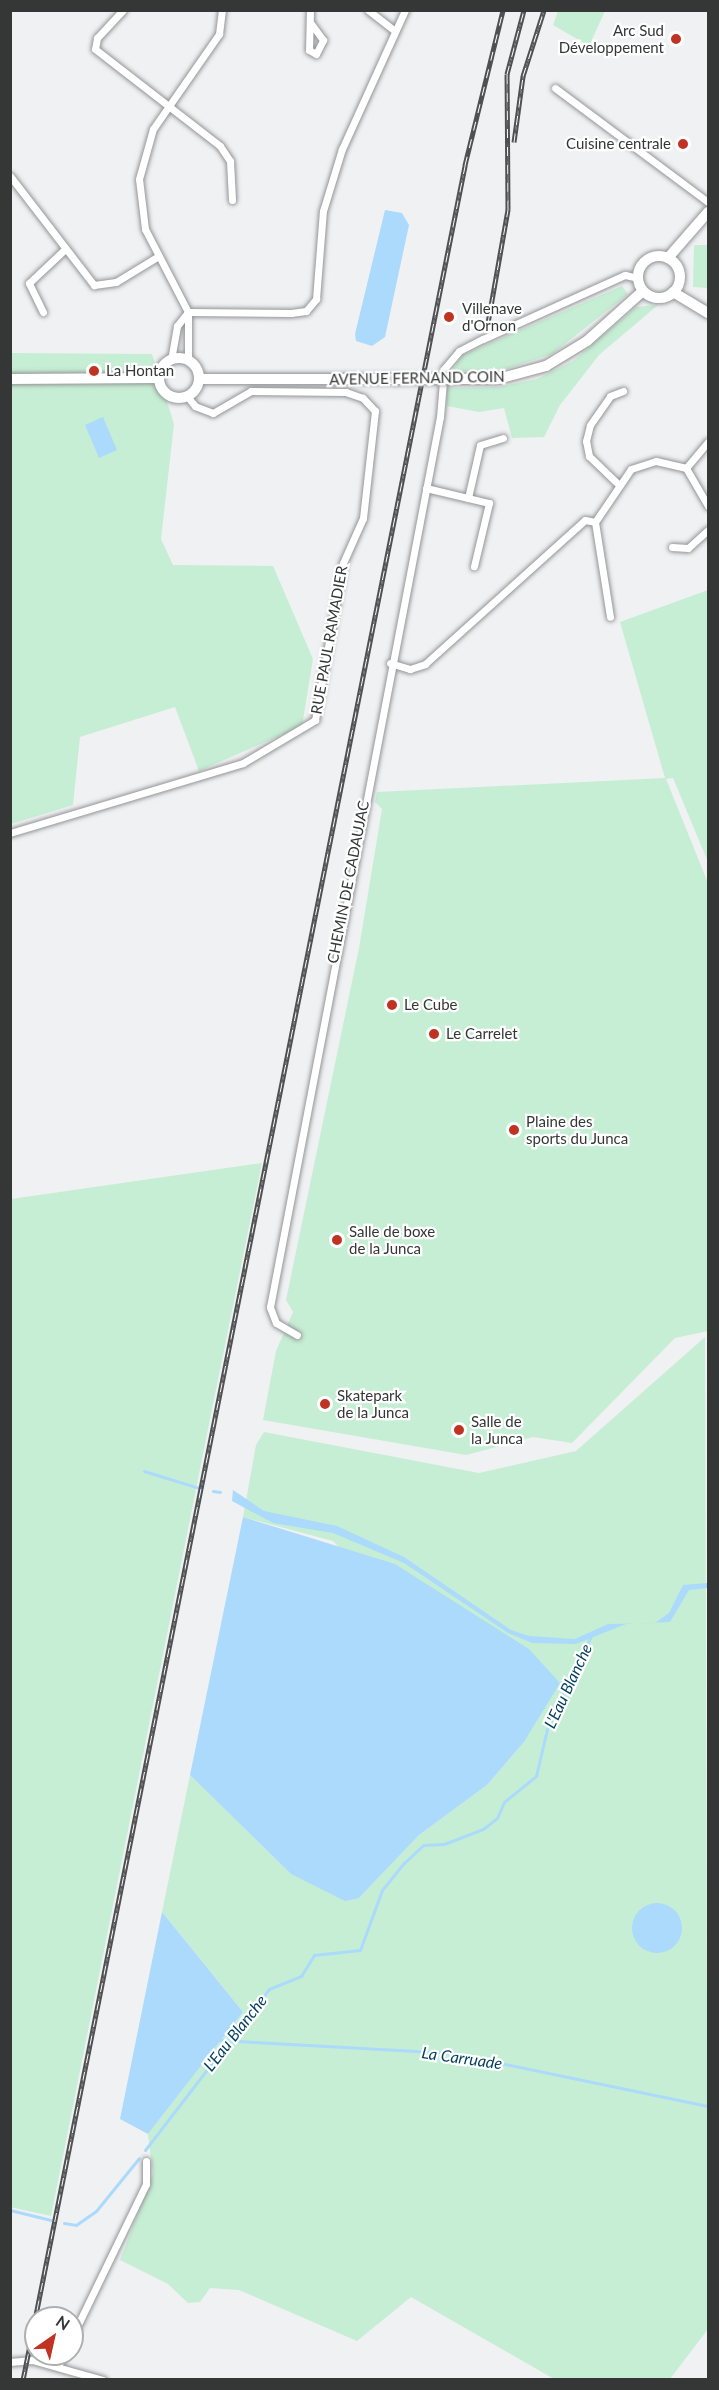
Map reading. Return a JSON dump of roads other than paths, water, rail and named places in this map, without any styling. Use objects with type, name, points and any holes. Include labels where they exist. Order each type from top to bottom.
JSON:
[{"type":"main road","points":[[708,212],[668,258],[647,259],[638,278],[643,291],[655,298],[673,292],[708,313]]},
{"type":"main road","points":[[668,258],[680,273],[673,292]]},
{"type":"main road","name":"AVENUE FERNAND COIN","points":[[199,379],[498,379],[546,366],[587,341],[643,291]]},
{"type":"main road","points":[[171,360],[188,360],[199,379],[187,396],[170,395],[159,378],[171,360]]},
{"type":"main road","points":[[10,379],[159,378]]},
{"type":"street","points":[[123,10],[97,38],[95,49],[167,108],[220,146],[230,161],[232,200]]},
{"type":"street","points":[[188,360],[188,312],[157,257],[145,229],[139,179],[142,156],[167,108],[219,34],[222,10]]},
{"type":"street","points":[[310,10],[310,22]]},
{"type":"street","points":[[368,10],[392,29]]},
{"type":"street","points":[[188,312],[291,313],[306,311],[316,299],[323,211],[392,29],[405,10]]},
{"type":"street","points":[[555,88],[708,202]]},
{"type":"street","points":[[10,176],[64,250],[94,285],[116,282],[157,257]]},
{"type":"street","points":[[43,312],[29,283],[64,250]]},
{"type":"street","name":"CHEMIN DE CADAUJAC","points":[[297,1335],[276,1323],[270,1307],[390,663],[440,417],[442,377],[453,356],[625,275],[638,278]]},
{"type":"street","points":[[171,360],[177,326],[188,312]]},
{"type":"street","name":"RUE PAUL RAMADIER","points":[[10,833],[243,763],[315,720],[341,570],[363,518],[375,411],[363,398],[346,392],[251,391],[213,413],[195,406],[187,396]]},
{"type":"street","points":[[617,483],[589,456],[586,441],[590,425],[610,396],[623,391]]},
{"type":"street","points":[[468,498],[480,445],[503,438]]},
{"type":"street","points":[[686,468],[708,442]]},
{"type":"street","points":[[610,617],[596,522],[617,483],[649,462],[686,468]]},
{"type":"street","points":[[686,468],[708,506]]},
{"type":"street","points":[[426,488],[489,503],[474,566]]},
{"type":"street","points":[[390,663],[421,667],[573,526],[596,522]]},
{"type":"street","points":[[672,547],[688,548],[708,530]]},
{"type":"street","points":[[84,2312],[146,2184],[146,2161]]},
{"type":"street","points":[[58,2366],[103,2379]]},
{"type":"water","points":[[385,210],[402,213],[409,225],[385,337],[372,346],[356,341],[355,334]]},
{"type":"water","points":[[103,417],[117,450],[99,458],[85,425]]},
{"type":"water","points":[[233,1490],[264,1511],[337,1526],[404,1557],[511,1630],[529,1636],[575,1639],[608,1624],[642,1623],[626,1624],[576,1644],[532,1643],[508,1633],[404,1563],[333,1533],[273,1523],[232,1501]]},
{"type":"water","points":[[243,1517],[395,1564],[529,1649],[560,1683],[524,1742],[487,1785],[419,1835],[359,1898],[345,1901],[291,1874],[190,1775]]},
{"type":"water","points":[[708,1583],[708,1588],[689,1590],[670,1622],[655,1623],[669,1613],[683,1585]]},
{"type":"water","points":[[652,1903],[662,1903],[675,1910],[682,1923],[682,1933],[675,1946],[662,1953],[652,1953],[643,1949],[636,1942],[632,1933],[632,1923],[636,1914],[643,1907]]},
{"type":"water","points":[[162,1912],[243,2012],[148,2134],[120,2119]]},
{"type":"waterway","name":"L'Eau Blanche","points":[[144,1471],[199,1488]]},
{"type":"waterway","name":"L'Eau Blanche","points":[[213,1491],[220,1492]]},
{"type":"waterway","name":"L'Eau Blanche","points":[[145,2150],[269,1989],[301,1976],[314,1955],[360,1950],[382,1890],[404,1863],[423,1845],[444,1844],[483,1829],[497,1818],[504,1802],[536,1776],[547,1729],[591,1636]]},
{"type":"waterway","name":"La Carruade","points":[[219,2040],[452,2053],[708,2106]]},
{"type":"waterway","name":"L'Eau Blanche","points":[[64,2223],[76,2225],[96,2211],[139,2158]]},
{"type":"waterway","name":"L'Eau Blanche","points":[[10,2210],[51,2220]]},
{"type":"railway","points":[[23,2380],[465,165],[503,10]]},
{"type":"railway","points":[[488,323],[508,209],[507,74],[524,10]]},
{"type":"railway","points":[[514,142],[523,76],[544,10]]},
{"type":"place","name":"Arc Sud Développement","points":[[676,39]]},
{"type":"place","name":"Cuisine centrale","points":[[683,144]]},
{"type":"place","name":"Villenave d'Ornon","points":[[449,317]]},
{"type":"place","name":"La Hontan","points":[[94,371]]},
{"type":"place","name":"Le Cube","points":[[392,1005]]},
{"type":"place","name":"Le Carrelet","points":[[434,1034]]},
{"type":"place","name":"Plaine des sports du Junca","points":[[514,1130]]},
{"type":"place","name":"Salle de boxe de la Junca","points":[[337,1240]]},
{"type":"place","name":"Skatepark de la Junca","points":[[325,1404]]},
{"type":"place","name":"Salle de la Junca","points":[[459,1430]]}]
